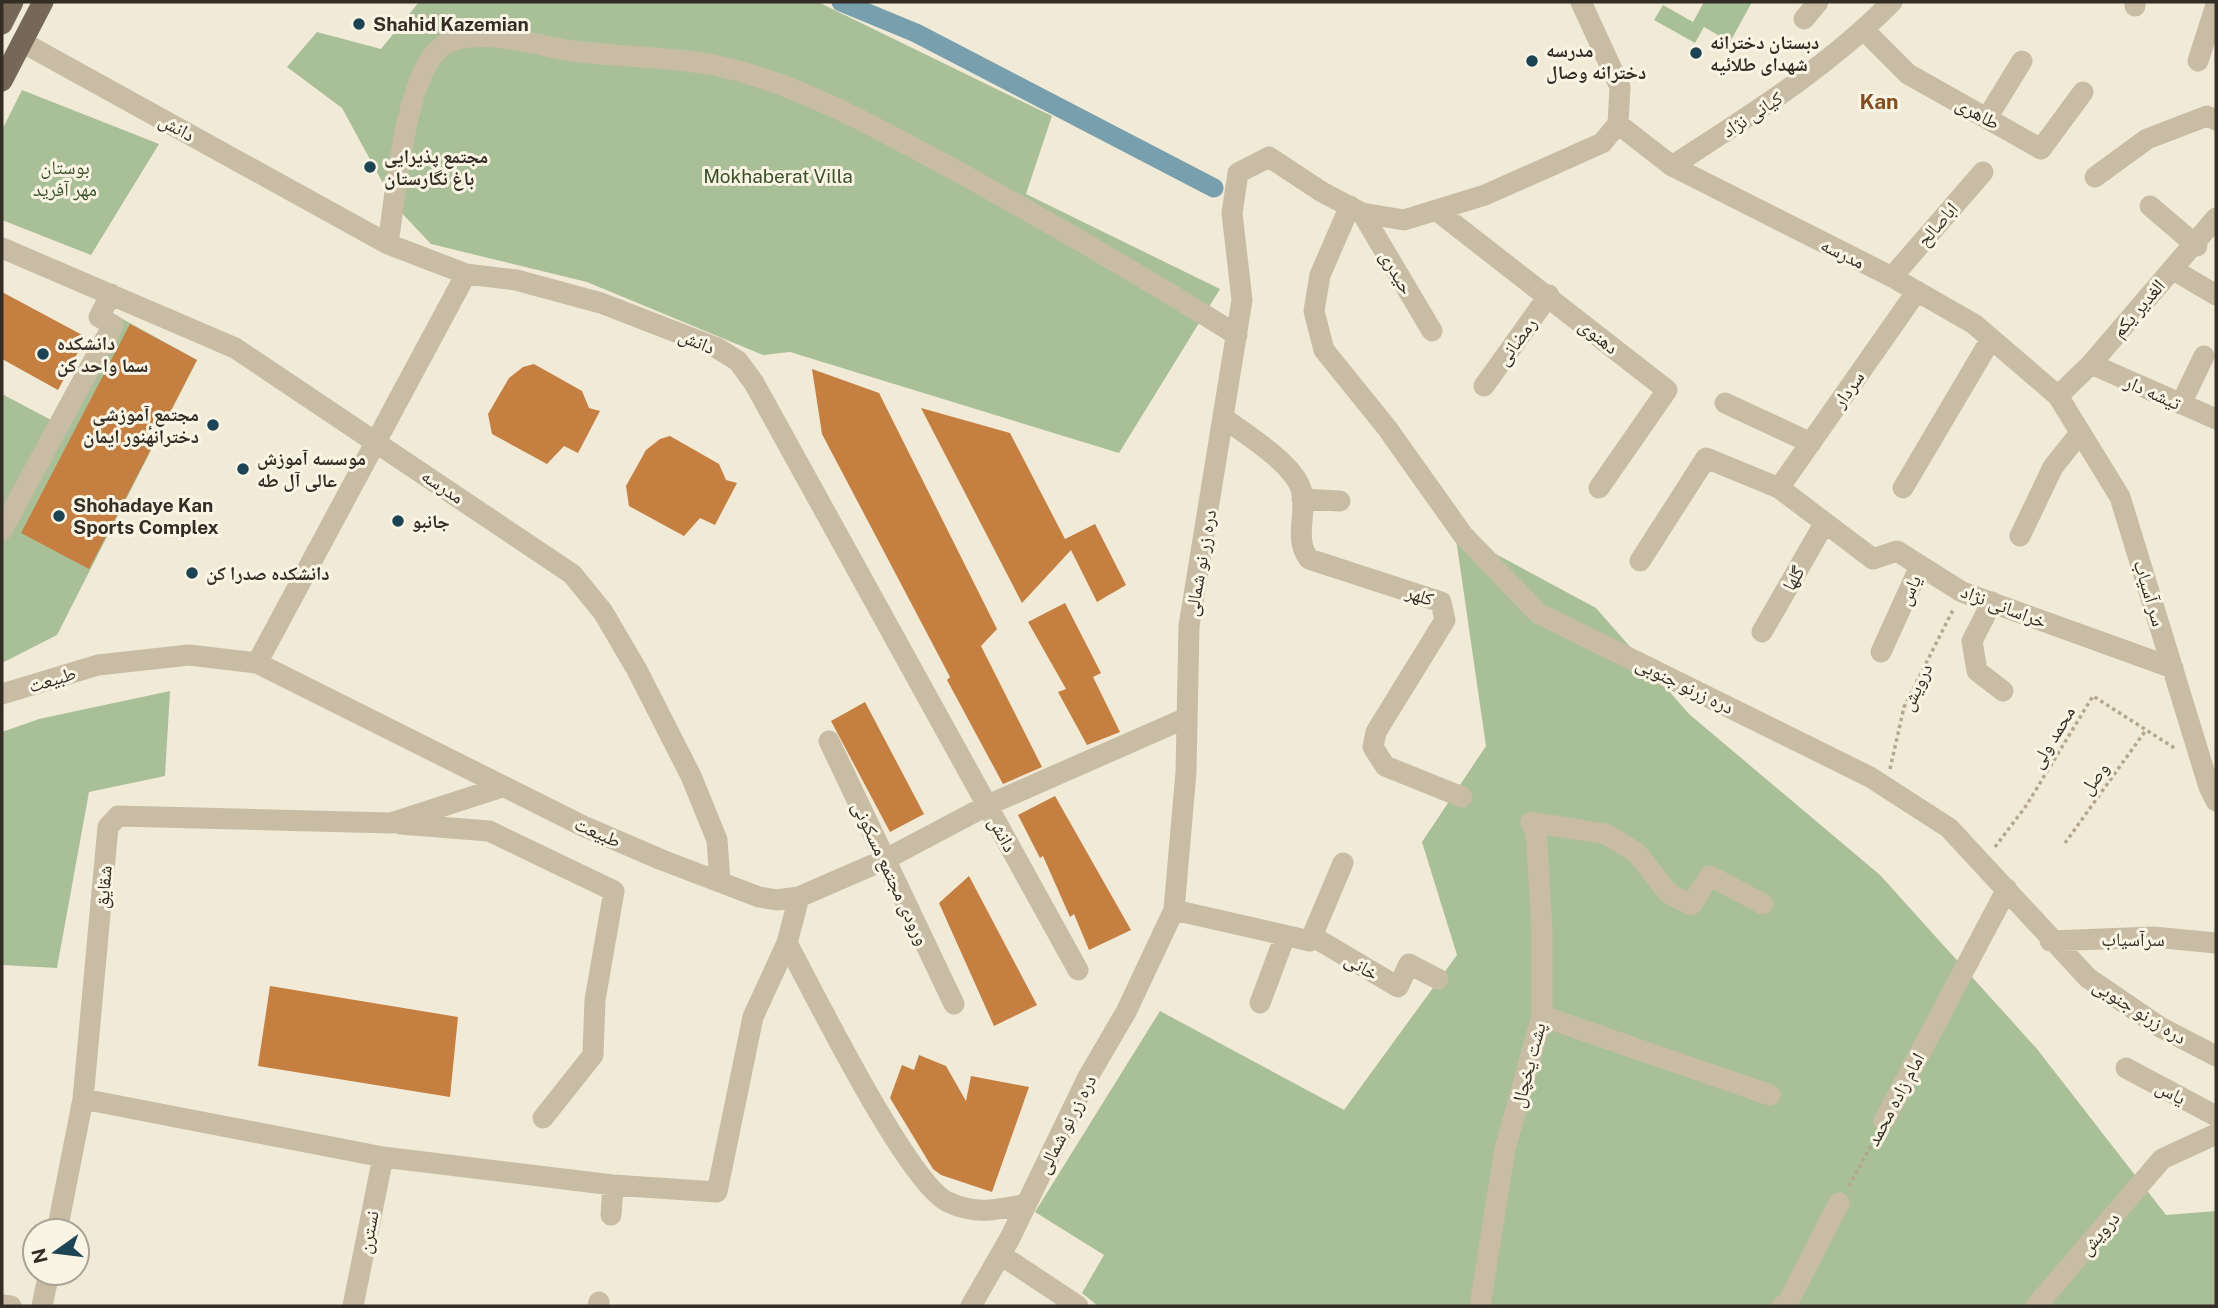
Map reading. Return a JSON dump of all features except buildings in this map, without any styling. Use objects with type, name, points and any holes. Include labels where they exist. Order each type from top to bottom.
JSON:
[{"type":"main road","points":[[2,24],[13,2]]},
{"type":"main road","points":[[2,81],[43,2]]},
{"type":"street","points":[[1581,2],[1620,88],[1618,124]]},
{"type":"street","points":[[1804,19],[1818,2]]},
{"type":"street","name":"کیانی نژاد","points":[[1672,166],[1790,89],[1864,30],[1892,2]]},
{"type":"street","points":[[2198,61],[2216,5]]},
{"type":"street","name":"طاهری","points":[[1864,30],[1908,74],[2041,149],[2083,93]]},
{"type":"street","points":[[388,244],[407,124],[430,61],[440,47],[477,35],[606,56],[667,59],[742,71],[843,112],[892,136],[1121,263],[1237,335]]},
{"type":"street","name":"دانش","points":[[22,42],[388,244],[466,274],[516,280],[601,303],[717,348],[738,361],[754,383],[1078,970]]},
{"type":"street","points":[[1987,118],[2022,61]]},
{"type":"street","points":[[2095,177],[2147,139],[2207,116],[2216,120]]},
{"type":"street","name":"دره زر نو شمالی","points":[[971,1306],[1001,1255],[1088,1077],[1126,1012],[1174,910],[1182,845],[1189,626],[1242,300],[1231,213],[1238,173],[1269,157],[1322,192],[1356,209],[1404,220],[1485,195],[1602,144],[1618,124]]},
{"type":"street","name":"مدرسه","points":[[1618,124],[1672,166],[1892,276],[1974,324],[2058,396]]},
{"type":"street","name":"اباصالح","points":[[1892,276],[1983,172]]},
{"type":"street","points":[[2150,206],[2196,245]]},
{"type":"street","name":"حیدری","points":[[1356,209],[1432,331]]},
{"type":"street","name":"دره زرنو جنوبی","points":[[1356,209],[1320,275],[1314,311],[1324,350],[1387,428],[1463,535],[1538,613],[1886,788],[1949,828],[2007,889],[2050,941],[2088,978],[2160,1027],[2216,1056]]},
{"type":"street","name":"دهنوی","points":[[1436,210],[1549,295],[1667,390],[1599,488]]},
{"type":"street","name":"الغدیر یکم","points":[[2058,396],[2091,364],[2196,245],[2216,218]]},
{"type":"street","name":"مدرسه","points":[[2,248],[235,348],[376,440],[572,574],[603,612],[637,670],[691,776],[716,840],[720,882]]},
{"type":"street","points":[[2172,270],[2216,295]]},
{"type":"street","points":[[257,663],[466,274]]},
{"type":"street","name":"سردار","points":[[1779,488],[1917,291]]},
{"type":"street","points":[[2,530],[113,325],[99,317],[111,294]]},
{"type":"street","name":"رمضانی","points":[[1484,386],[1549,295]]},
{"type":"street","points":[[1903,488],[1991,339]]},
{"type":"street","points":[[2181,404],[2204,356]]},
{"type":"street","name":"تیشه دار","points":[[2091,364],[2216,419]]},
{"type":"street","name":"سر آسیاب","points":[[2058,396],[2120,497],[2202,765],[2216,800]]},
{"type":"street","points":[[1725,403],[1811,443]]},
{"type":"street","name":"کلهر","points":[[1224,418],[1286,468],[1300,488],[1301,540],[1309,559],[1441,601],[1445,620],[1376,732],[1373,747],[1385,766],[1462,797]]},
{"type":"street","points":[[2020,536],[2053,467],[2080,433]]},
{"type":"street","points":[[1640,561],[1706,458],[1779,488]]},
{"type":"street","name":"خراسانی نژاد","points":[[1779,488],[1873,559],[1897,551],[1962,592],[2173,668]]},
{"type":"street","points":[[1302,499],[1340,501]]},
{"type":"street","name":"گلها","points":[[1762,632],[1824,524]]},
{"type":"street","name":"یاس","points":[[1881,652],[1920,566]]},
{"type":"street","points":[[1992,602],[1972,641],[1977,671],[2003,691]]},
{"type":"street","name":"طبیعت","points":[[2,694],[98,665],[189,655],[257,663],[583,826],[720,882],[760,897],[777,900],[799,897],[884,860],[988,805],[1186,718]]},
{"type":"street","name":"ورودی مجتمع مسکونی","points":[[829,741],[954,1004]]},
{"type":"street","name":"شقایق","points":[[391,823],[502,786]]},
{"type":"street","name":"شقایق","points":[[60,1217],[83,1099],[108,827],[118,816],[391,823],[489,831],[614,891],[595,1000],[593,1055],[543,1118]]},
{"type":"street","name":"پشت یخچال","points":[[1480,1306],[1505,1149],[1542,1016],[1542,928],[1536,830],[1531,821],[1606,834],[1637,853],[1668,892],[1690,905],[1710,876],[1763,904]]},
{"type":"street","points":[[1174,910],[1310,942],[1343,863]]},
{"type":"street","name":"امام زاده محمد","points":[[1884,1121],[2007,889]]},
{"type":"street","points":[[83,1099],[383,1157],[613,1185],[717,1192],[753,1017],[787,943],[799,897]]},
{"type":"street","points":[[1260,1003],[1285,936]]},
{"type":"street","name":"خانی","points":[[1312,936],[1398,987],[1409,964],[1438,979]]},
{"type":"street","name":"سرآسیاب","points":[[2050,941],[2153,937],[2216,943]]},
{"type":"street","points":[[787,943],[900,1149],[944,1201],[986,1212],[1026,1204]]},
{"type":"street","points":[[1542,1016],[1770,1095]]},
{"type":"street","name":"یاس","points":[[2126,1068],[2216,1116]]},
{"type":"street","name":"درویش","points":[[2036,1306],[2162,1159],[2216,1134]]},
{"type":"street","name":"نسترن","points":[[353,1306],[383,1157]]},
{"type":"street","points":[[611,1215],[613,1185]]},
{"type":"street","points":[[1782,1306],[1787,1304],[1839,1203]]},
{"type":"street","points":[[1001,1255],[1067,1303]]},
{"type":"street","points":[[42,1306],[46,1287]]},
{"type":"street","points":[[2,1304],[11,1306]]},
{"type":"path","name":"درویش","points":[[1886,788],[1904,707],[1962,592]]},
{"type":"path","name":"محمد ولی","points":[[1983,863],[2026,806],[2093,696],[2202,765]]},
{"type":"path","name":"وصل","points":[[2065,843],[2146,730]]},
{"type":"path","name":"امام زاده محمد","points":[[1839,1203],[1884,1121]]},
{"type":"green space","name":"Mokhaberat Villa","points":[[419,2],[818,2],[1052,116],[1026,194],[1220,289],[1119,453],[790,352],[763,355],[587,282],[431,244],[396,207],[342,108],[287,67],[317,32],[381,49]]},
{"type":"green space","points":[[1704,2],[1752,2],[1730,42],[1704,27],[1695,43],[1654,20],[1663,5],[1693,22]]},
{"type":"green space","name":"بوستان مهر آفرید","points":[[22,90],[159,144],[91,255],[2,220],[2,130]]},
{"type":"green space","name":"Shohadaye Kan Sports Complex","points":[[110,312],[197,360],[57,635],[2,663],[2,394],[53,421]]},
{"type":"green space","points":[[1455,532],[1596,608],[1689,714],[1880,875],[2037,1049],[2166,1215],[2216,1211],[2216,1306],[1098,1306],[1082,1293],[1104,1255],[1035,1212],[1160,1011],[1344,1110],[1457,955],[1422,842],[1486,746]]},
{"type":"green space","points":[[170,691],[165,776],[89,792],[57,968],[2,965],[2,732],[39,719]]},
{"type":"waterway","points":[[841,2],[916,33],[1214,188]]},
{"type":"place","name":"Shahid Kazemian","points":[[359,24]]},
{"type":"place","name":"دبستان دخترانه شهدای طلائیه","points":[[1696,53]]},
{"type":"place","name":"مدرسه دخترانه وصال","points":[[1532,61]]},
{"type":"place","name":"مجتمع پذیرایی باغ نگارستان","points":[[370,167]]},
{"type":"place","name":"دانشکده سما واحد کن","points":[[43,354]]},
{"type":"place","name":"مجتمع آموزشی دخترانهٔنور ایمان","points":[[213,425]]},
{"type":"place","name":"موسسه آموزش عالی آل طه","points":[[243,469]]},
{"type":"place","name":"Shohadaye Kan Sports Complex","points":[[59,516]]},
{"type":"place","name":"جانبو","points":[[398,521]]},
{"type":"place","name":"دانشکده صدرا کن","points":[[192,573]]},
{"type":"district","name":"Kan","points":[[1879,102]]}]
